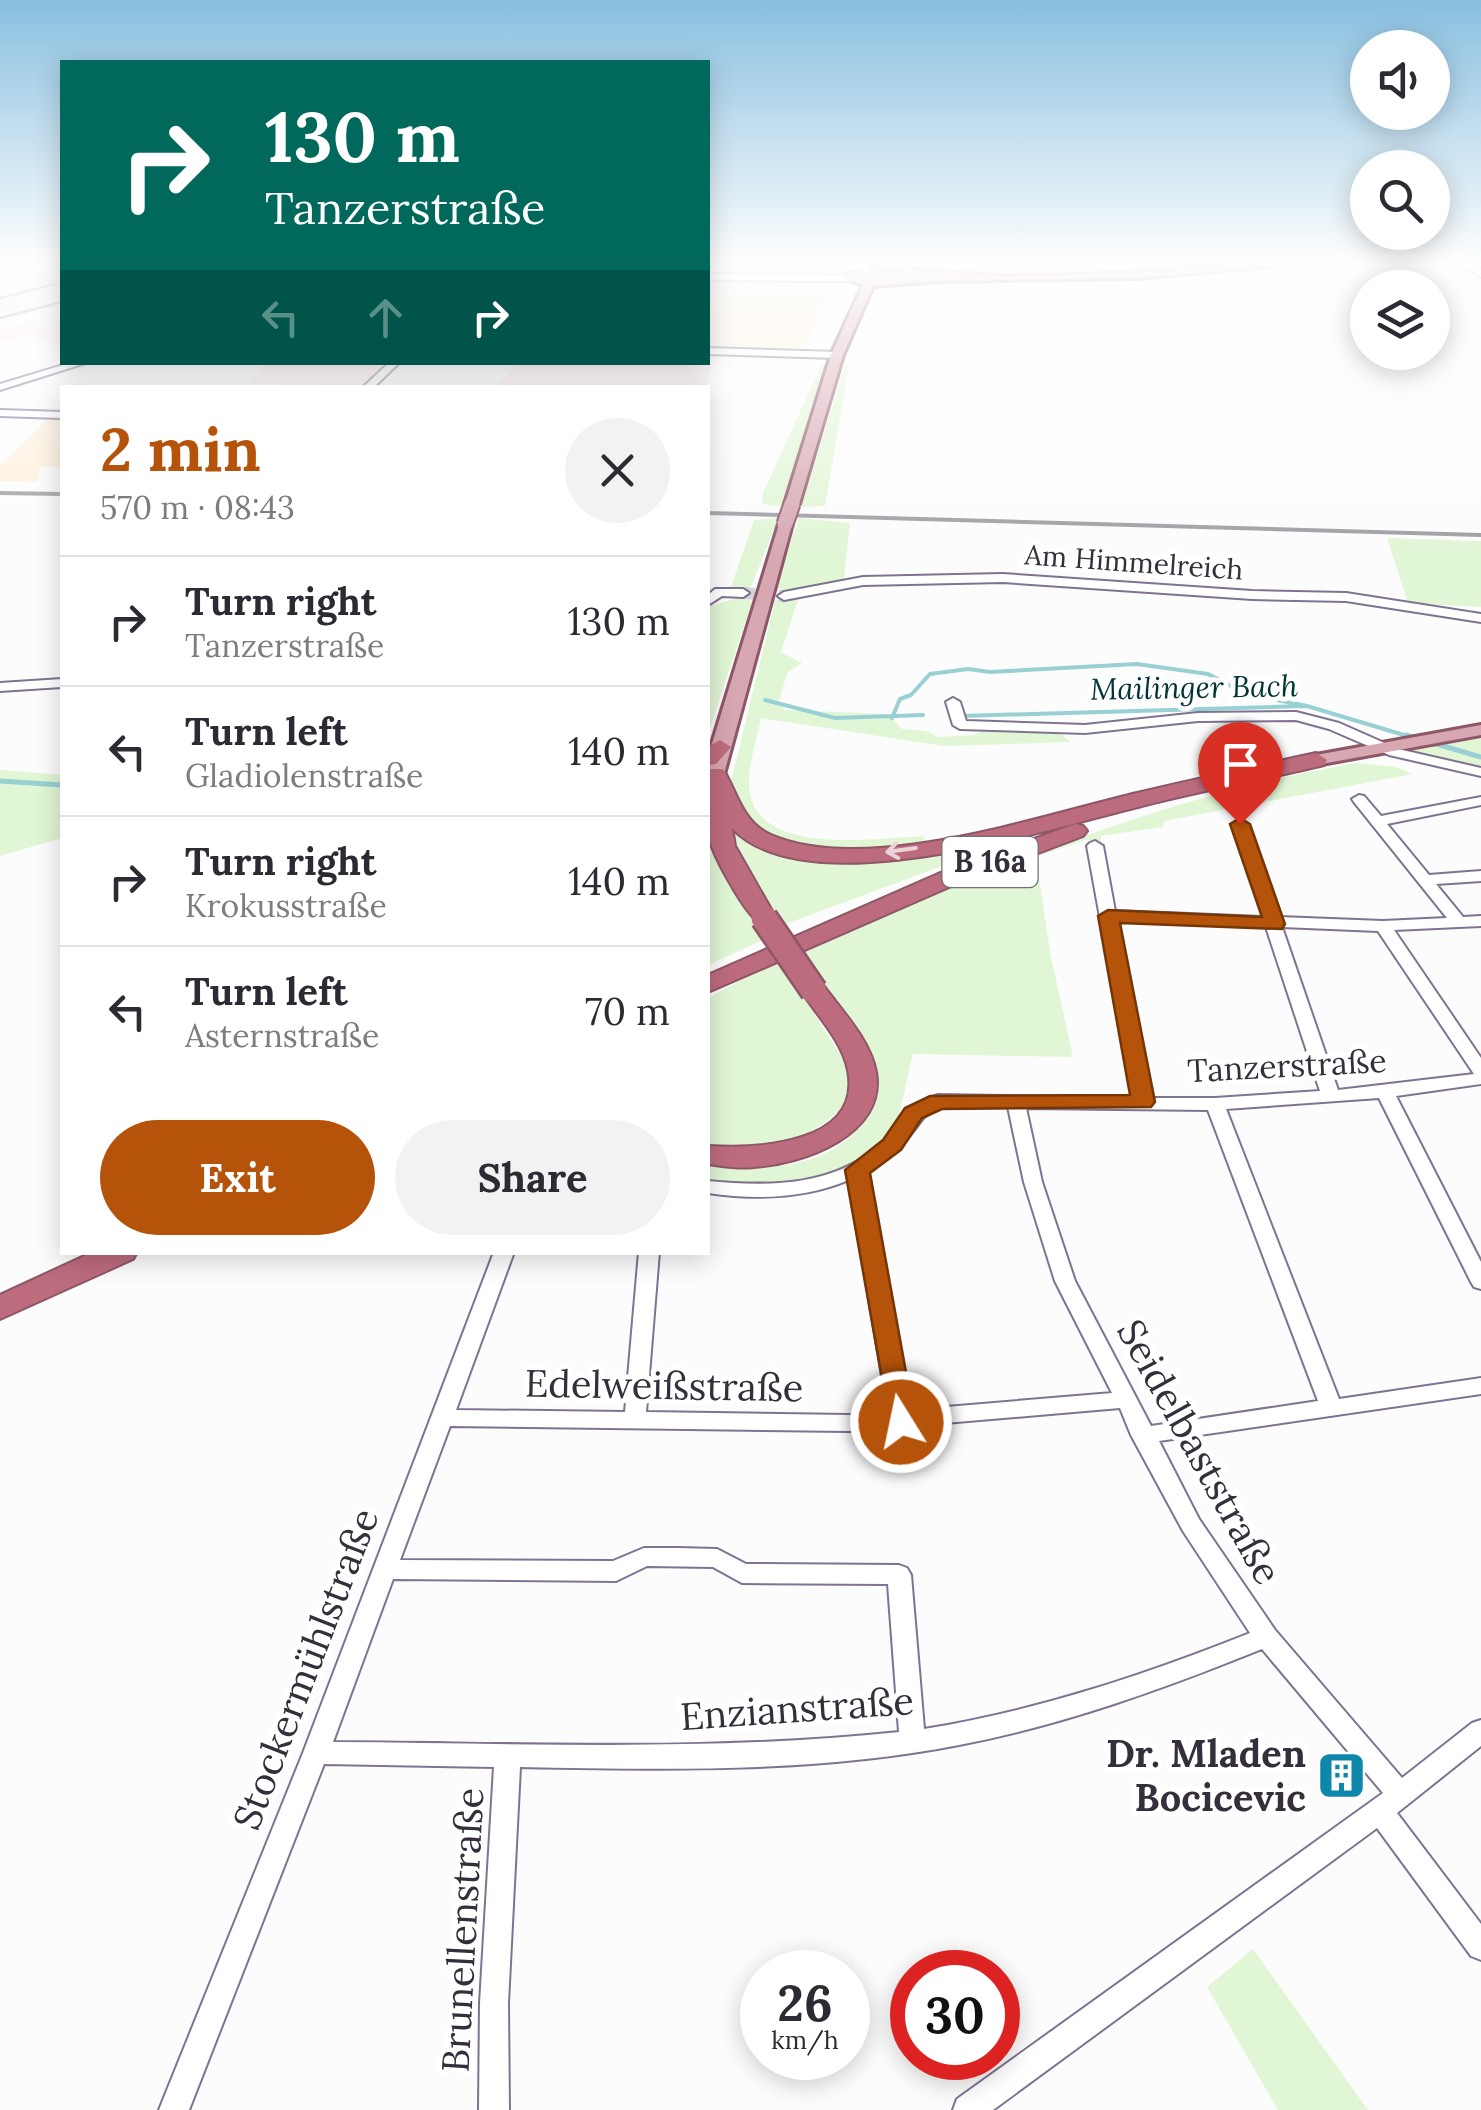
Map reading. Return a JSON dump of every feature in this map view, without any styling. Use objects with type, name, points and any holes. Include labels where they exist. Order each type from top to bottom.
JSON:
[{"type":"highway","points":[[714,760],[731,816],[740,826],[787,850],[827,855],[952,843],[1167,793]]},
{"type":"highway","points":[[710,1155],[752,1158],[803,1147],[832,1132],[858,1108],[863,1092],[862,1072],[849,1041],[764,918],[723,846],[714,810],[714,760]]},
{"type":"highway","name":"B 16a","points":[[710,971],[936,872],[1167,793],[1316,760]]},
{"type":"highway","name":"B 16a","points":[[710,983],[1014,852],[1282,767]]},
{"type":"highway","points":[[0,1289],[74,1255]]},
{"type":"highway","points":[[0,1308],[115,1255]]},
{"type":"main road","points":[[714,760],[836,360]]},
{"type":"main road","name":"B 16a","points":[[1316,760],[1481,730]]},
{"type":"street","points":[[0,386],[74,365]]},
{"type":"street","points":[[370,385],[393,365]]},
{"type":"street","points":[[0,413],[60,415]]},
{"type":"street","name":"Am Himmelreich","points":[[784,596],[863,581],[1002,578],[1252,595],[1346,597],[1481,618]]},
{"type":"street","points":[[710,599],[719,592],[743,593]]},
{"type":"street","points":[[0,687],[60,682]]},
{"type":"street","points":[[953,702],[960,725],[1084,729],[1198,717],[1296,716],[1334,726],[1376,747],[1481,772]]},
{"type":"street","points":[[1359,800],[1459,922]]},
{"type":"street","points":[[1380,821],[1481,801]]},
{"type":"street","points":[[1240,824],[1331,1097]]},
{"type":"street","points":[[1095,846],[1143,1102]]},
{"type":"street","points":[[1428,880],[1481,876]]},
{"type":"street","points":[[1108,916],[1383,926],[1481,921]]},
{"type":"street","points":[[1383,926],[1481,1070]]},
{"type":"street","name":"Tanzerstraße","points":[[710,1187],[731,1191],[790,1189],[832,1181],[857,1170],[892,1145],[924,1105],[957,1100],[1215,1104],[1385,1092],[1481,1079]]},
{"type":"street","points":[[1385,1092],[1481,1282]]},
{"type":"street","name":"Seidelbaststraße","points":[[1016,1101],[1033,1182],[1065,1281],[1191,1525],[1266,1637],[1391,1803],[1481,1948]]},
{"type":"street","points":[[1215,1104],[1331,1407]]},
{"type":"street","points":[[857,1170],[901,1422]]},
{"type":"street","name":"Stockermühlstraße","points":[[174,2110],[316,1753],[503,1255]]},
{"type":"street","points":[[635,1420],[649,1255]]},
{"type":"street","points":[[1142,1435],[1481,1386]]},
{"type":"street","name":"Edelweißstraße","points":[[442,1418],[901,1422],[1124,1400]]},
{"type":"street","points":[[384,1568],[616,1572],[644,1558],[678,1556],[717,1558],[742,1573],[899,1574],[912,1742]]},
{"type":"street","name":"Enzianstraße","points":[[316,1753],[748,1754],[912,1742],[1005,1724],[1120,1692],[1266,1637]]},
{"type":"street","points":[[968,2110],[1391,1803],[1481,1731]]},
{"type":"street","name":"Brunellenstraße","points":[[494,2110],[494,2002],[508,1753]]},
{"type":"shaded area","points":[[714,360],[706,385],[497,385],[517,365],[710,365]]},
{"type":"shaded area","points":[[263,365],[382,365],[362,385],[248,383]]},
{"type":"shaded area","points":[[49,418],[60,419],[60,467],[40,467],[37,482],[0,481],[0,465]]},
{"type":"green space","points":[[846,362],[849,364],[825,506],[801,507]]},
{"type":"green space","points":[[827,364],[783,507],[762,504],[763,493],[821,366]]},
{"type":"green space","points":[[779,518],[750,589],[731,587],[754,520]]},
{"type":"green space","points":[[799,518],[850,523],[844,579],[795,591],[776,588]]},
{"type":"green space","points":[[1387,538],[1481,541],[1481,607],[1408,603]]},
{"type":"green space","points":[[742,597],[752,602],[710,728],[710,606]]},
{"type":"green space","points":[[799,597],[781,652],[802,663],[787,673],[778,705],[786,710],[888,714],[902,729],[926,731],[938,737],[974,735],[985,729],[1058,731],[1070,742],[944,746],[761,718],[749,786],[756,809],[771,824],[820,839],[923,836],[927,843],[805,849],[747,828],[730,786],[775,600]]},
{"type":"green space","points":[[1481,738],[1481,767],[1409,749]]},
{"type":"green space","points":[[1356,763],[1396,767],[1413,774],[1164,821],[1163,827],[1101,836],[1101,841],[1085,840],[1036,857],[1050,952],[1073,1057],[913,1054],[894,1129],[876,1153],[856,1165],[806,1180],[753,1185],[710,1181],[710,1165],[778,1166],[823,1154],[843,1143],[859,1127],[873,1102],[877,1079],[872,1056],[801,950],[1073,840],[1282,778]]},
{"type":"green space","points":[[0,770],[60,775],[60,839],[0,856]]},
{"type":"green space","points":[[724,819],[771,850],[832,858],[1063,821],[783,925],[748,875]]},
{"type":"green space","points":[[710,838],[719,863],[765,939],[710,964]]},
{"type":"green space","points":[[779,959],[849,1068],[850,1096],[822,1124],[787,1142],[748,1149],[710,1147],[710,997]]},
{"type":"green space","points":[[1253,1949],[1368,2110],[1278,2110],[1207,1987]]},
{"type":"waterway","points":[[893,716],[900,699],[911,695],[930,674],[968,669],[990,672],[1137,664],[1208,674],[1247,694],[1307,706]]},
{"type":"waterway","name":"Mailinger Bach","points":[[765,700],[835,718],[893,716]]},
{"type":"waterway","name":"Mailinger Bach","points":[[961,716],[1307,706]]},
{"type":"waterway","name":"Mailinger Bach","points":[[1307,706],[1414,738]]},
{"type":"waterway","name":"Mailinger Bach","points":[[893,716],[923,715]]},
{"type":"waterway","name":"Mailinger Bach","points":[[1406,735],[1481,757]]},
{"type":"waterway","name":"Mailinger Bach","points":[[0,781],[60,785]]},
{"type":"tunnel","points":[[743,593],[784,596]]},
{"type":"railway","points":[[0,493],[60,494]]},
{"type":"railway","points":[[710,513],[1481,535]]},
{"type":"place","name":"Dr. Mladen Bocicevic","points":[[1341,1776]]},
{"type":"route","points":[[901,1422],[857,1170],[892,1145],[924,1105],[957,1100],[1143,1102],[1108,916],[1274,924],[1240,824]]}]
